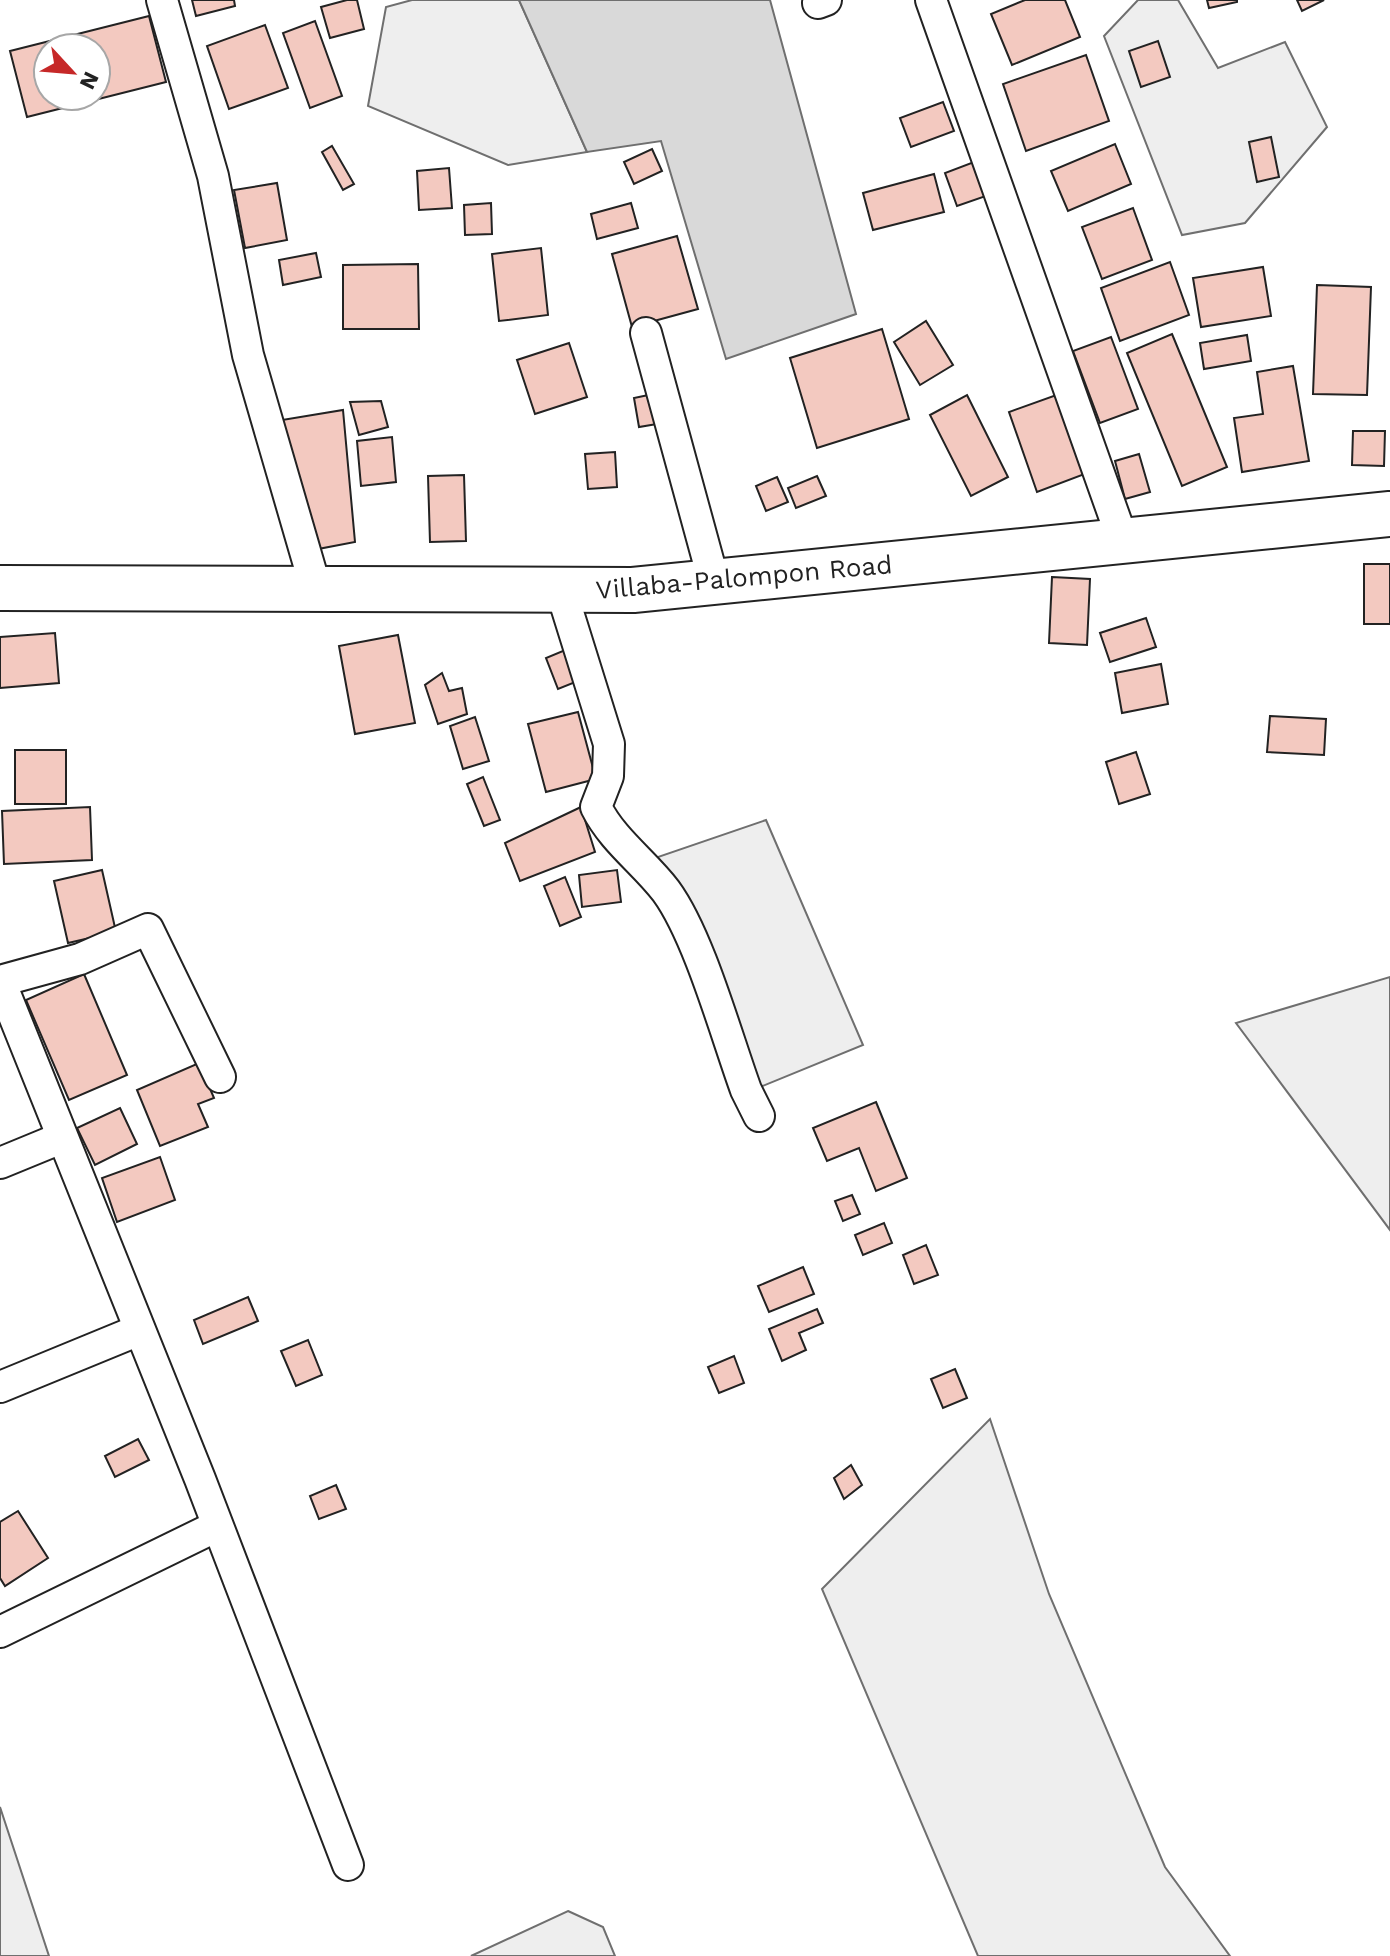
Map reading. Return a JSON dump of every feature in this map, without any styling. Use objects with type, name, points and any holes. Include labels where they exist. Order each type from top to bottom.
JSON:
[{"type":"main road","name":"Villaba-Palompon Road","points":[[0,588],[633,590],[1390,514]]},
{"type":"street","points":[[162,0],[213,176],[248,355],[316,589]]},
{"type":"street","points":[[931,0],[1123,541]]},
{"type":"street","points":[[646,333],[714,582]]},
{"type":"street","points":[[561,590],[609,744],[608,776],[596,807],[605,825],[666,892],[685,923],[746,1090],[759,1116]]},
{"type":"street","points":[[220,1077],[148,929],[80,959],[0,981],[348,1865]]},
{"type":"street","points":[[0,1163],[61,1138]]},
{"type":"street","points":[[0,1387],[139,1330]]},
{"type":"street","points":[[0,1632],[217,1526]]},
{"type":"shaded area","points":[[412,0],[519,0],[587,152],[508,165],[368,106],[386,7]]},
{"type":"shaded area","points":[[519,0],[770,0],[856,314],[726,359],[661,141],[587,152]]},
{"type":"shaded area","points":[[1138,0],[1178,0],[1218,68],[1285,42],[1327,127],[1245,223],[1182,235],[1104,36]]},
{"type":"shaded area","points":[[766,820],[863,1045],[738,1096],[652,859]]},
{"type":"shaded area","points":[[1390,977],[1390,1230],[1236,1023]]},
{"type":"shaded area","points":[[990,1419],[1049,1594],[1165,1867],[1230,1956],[978,1956],[822,1589]]},
{"type":"shaded area","points":[[0,1807],[49,1956],[0,1956]]},
{"type":"shaded area","points":[[568,1911],[603,1927],[615,1956],[471,1956]]},
{"type":"building","points":[[192,0],[234,0],[235,6],[196,16]]},
{"type":"building","points":[[357,0],[364,29],[330,38],[321,7]]},
{"type":"building","points":[[1025,0],[1065,0],[1080,37],[1012,65],[991,14]]},
{"type":"building","points":[[1207,0],[1237,0],[1237,2],[1209,8]]},
{"type":"building","points":[[1297,0],[1324,0],[1302,11]]},
{"type":"building","points":[[149,16],[166,82],[112,96],[112,32],[85,32]]},
{"type":"building","points":[[315,21],[342,96],[310,108],[283,33]]},
{"type":"building","points":[[265,25],[288,88],[229,109],[207,46]]},
{"type":"building","points":[[1158,41],[1170,77],[1141,87],[1129,51]]},
{"type":"building","points":[[32,45],[32,112],[47,112],[27,117],[10,51]]},
{"type":"building","points":[[1086,55],[1109,121],[1026,151],[1003,84]]},
{"type":"building","points":[[943,102],[954,131],[911,147],[900,118]]},
{"type":"building","points":[[1271,137],[1279,177],[1257,182],[1249,142]]},
{"type":"building","points":[[1115,144],[1131,184],[1068,211],[1051,171]]},
{"type":"building","points":[[332,146],[354,184],[343,190],[322,152]]},
{"type":"building","points":[[652,149],[662,171],[634,184],[624,162]]},
{"type":"building","points":[[974,162],[986,196],[957,206],[945,173]]},
{"type":"building","points":[[449,168],[452,208],[419,210],[417,171]]},
{"type":"building","points":[[934,174],[944,212],[873,230],[863,193]]},
{"type":"building","points":[[277,183],[287,240],[245,248],[234,190]]},
{"type":"building","points":[[491,203],[492,234],[465,235],[464,205]]},
{"type":"building","points":[[631,203],[638,228],[597,239],[591,214]]},
{"type":"building","points":[[1133,208],[1152,260],[1102,279],[1082,227]]},
{"type":"building","points":[[677,236],[698,309],[632,327],[612,254]]},
{"type":"building","points":[[541,248],[548,315],[499,321],[492,254]]},
{"type":"building","points":[[316,253],[321,277],[283,285],[279,260]]},
{"type":"building","points":[[1170,262],[1189,315],[1120,341],[1101,288]]},
{"type":"building","points":[[418,264],[419,329],[343,329],[343,265]]},
{"type":"building","points":[[1263,267],[1271,316],[1201,327],[1193,278]]},
{"type":"building","points":[[1317,285],[1371,287],[1367,395],[1313,394]]},
{"type":"building","points":[[926,321],[953,365],[920,385],[894,342]]},
{"type":"building","points":[[882,329],[909,419],[817,448],[790,358]]},
{"type":"building","points":[[1172,334],[1227,467],[1182,486],[1127,353]]},
{"type":"building","points":[[1247,335],[1251,361],[1204,369],[1200,343]]},
{"type":"building","points":[[1111,337],[1138,409],[1100,423],[1073,351]]},
{"type":"building","points":[[569,343],[587,397],[535,414],[517,360]]},
{"type":"building","points":[[1293,366],[1309,461],[1242,472],[1234,418],[1263,414],[1257,372]]},
{"type":"building","points":[[658,393],[663,423],[639,427],[634,398]]},
{"type":"building","points":[[1062,393],[1090,472],[1037,492],[1009,412]]},
{"type":"building","points":[[967,395],[1008,477],[971,496],[930,415]]},
{"type":"building","points":[[381,401],[388,427],[359,435],[350,402]]},
{"type":"building","points":[[343,410],[355,542],[318,549],[282,420]]},
{"type":"building","points":[[1353,431],[1385,431],[1384,466],[1352,465]]},
{"type":"building","points":[[392,437],[396,482],[361,486],[357,441]]},
{"type":"building","points":[[615,452],[617,487],[588,489],[585,454]]},
{"type":"building","points":[[1139,454],[1150,492],[1125,499],[1115,461]]},
{"type":"building","points":[[464,475],[466,541],[430,542],[428,476]]},
{"type":"building","points":[[817,476],[826,496],[796,508],[788,488]]},
{"type":"building","points":[[777,477],[788,502],[766,511],[756,486]]},
{"type":"building","points":[[1364,564],[1390,564],[1390,624],[1364,624]]},
{"type":"building","points":[[1052,577],[1090,579],[1087,645],[1049,643]]},
{"type":"building","points":[[1146,618],[1156,647],[1110,662],[1100,633]]},
{"type":"building","points":[[55,633],[59,683],[0,688],[0,637]]},
{"type":"building","points":[[398,635],[415,723],[355,734],[339,646]]},
{"type":"building","points":[[570,648],[583,679],[558,689],[546,658]]},
{"type":"building","points":[[1161,664],[1168,704],[1122,713],[1115,673]]},
{"type":"building","points":[[442,673],[449,691],[462,688],[467,714],[438,724],[425,685]]},
{"type":"building","points":[[578,712],[596,779],[546,792],[528,724]]},
{"type":"building","points":[[1270,716],[1326,719],[1324,755],[1267,752]]},
{"type":"building","points":[[475,717],[489,761],[463,769],[450,726]]},
{"type":"building","points":[[15,750],[66,750],[66,804],[15,804]]},
{"type":"building","points":[[1136,752],[1150,794],[1119,804],[1106,762]]},
{"type":"building","points":[[483,777],[500,820],[484,826],[467,784]]},
{"type":"building","points":[[90,807],[92,860],[4,864],[2,811]]},
{"type":"building","points":[[581,807],[595,852],[520,881],[505,843]]},
{"type":"building","points":[[102,870],[116,932],[68,943],[54,881]]},
{"type":"building","points":[[617,870],[621,902],[582,907],[579,875]]},
{"type":"building","points":[[565,877],[581,917],[560,926],[544,886]]},
{"type":"building","points":[[84,974],[127,1075],[69,1100],[26,1000]]},
{"type":"building","points":[[199,1063],[214,1098],[198,1104],[208,1127],[160,1146],[137,1090]]},
{"type":"building","points":[[876,1102],[907,1178],[876,1191],[859,1148],[827,1161],[813,1128]]},
{"type":"building","points":[[120,1108],[137,1144],[95,1165],[77,1128]]},
{"type":"building","points":[[160,1157],[175,1200],[117,1222],[102,1178]]},
{"type":"building","points":[[852,1195],[860,1214],[843,1221],[835,1201]]},
{"type":"building","points":[[884,1223],[892,1243],[863,1255],[855,1235]]},
{"type":"building","points":[[926,1245],[938,1275],[914,1284],[903,1255]]},
{"type":"building","points":[[803,1267],[814,1294],[769,1312],[758,1286]]},
{"type":"building","points":[[248,1297],[258,1321],[203,1344],[194,1320]]},
{"type":"building","points":[[817,1309],[823,1323],[799,1333],[806,1350],[782,1361],[769,1329]]},
{"type":"building","points":[[308,1340],[322,1375],[296,1386],[281,1351]]},
{"type":"building","points":[[734,1356],[744,1383],[719,1393],[708,1367]]},
{"type":"building","points":[[955,1369],[967,1398],[943,1408],[931,1379]]},
{"type":"building","points":[[138,1439],[149,1460],[115,1477],[105,1456]]},
{"type":"building","points":[[851,1465],[862,1485],[844,1499],[834,1478]]},
{"type":"building","points":[[336,1485],[346,1509],[319,1519],[310,1496]]},
{"type":"building","points":[[18,1511],[48,1558],[5,1586],[0,1578],[0,1522]]}]
